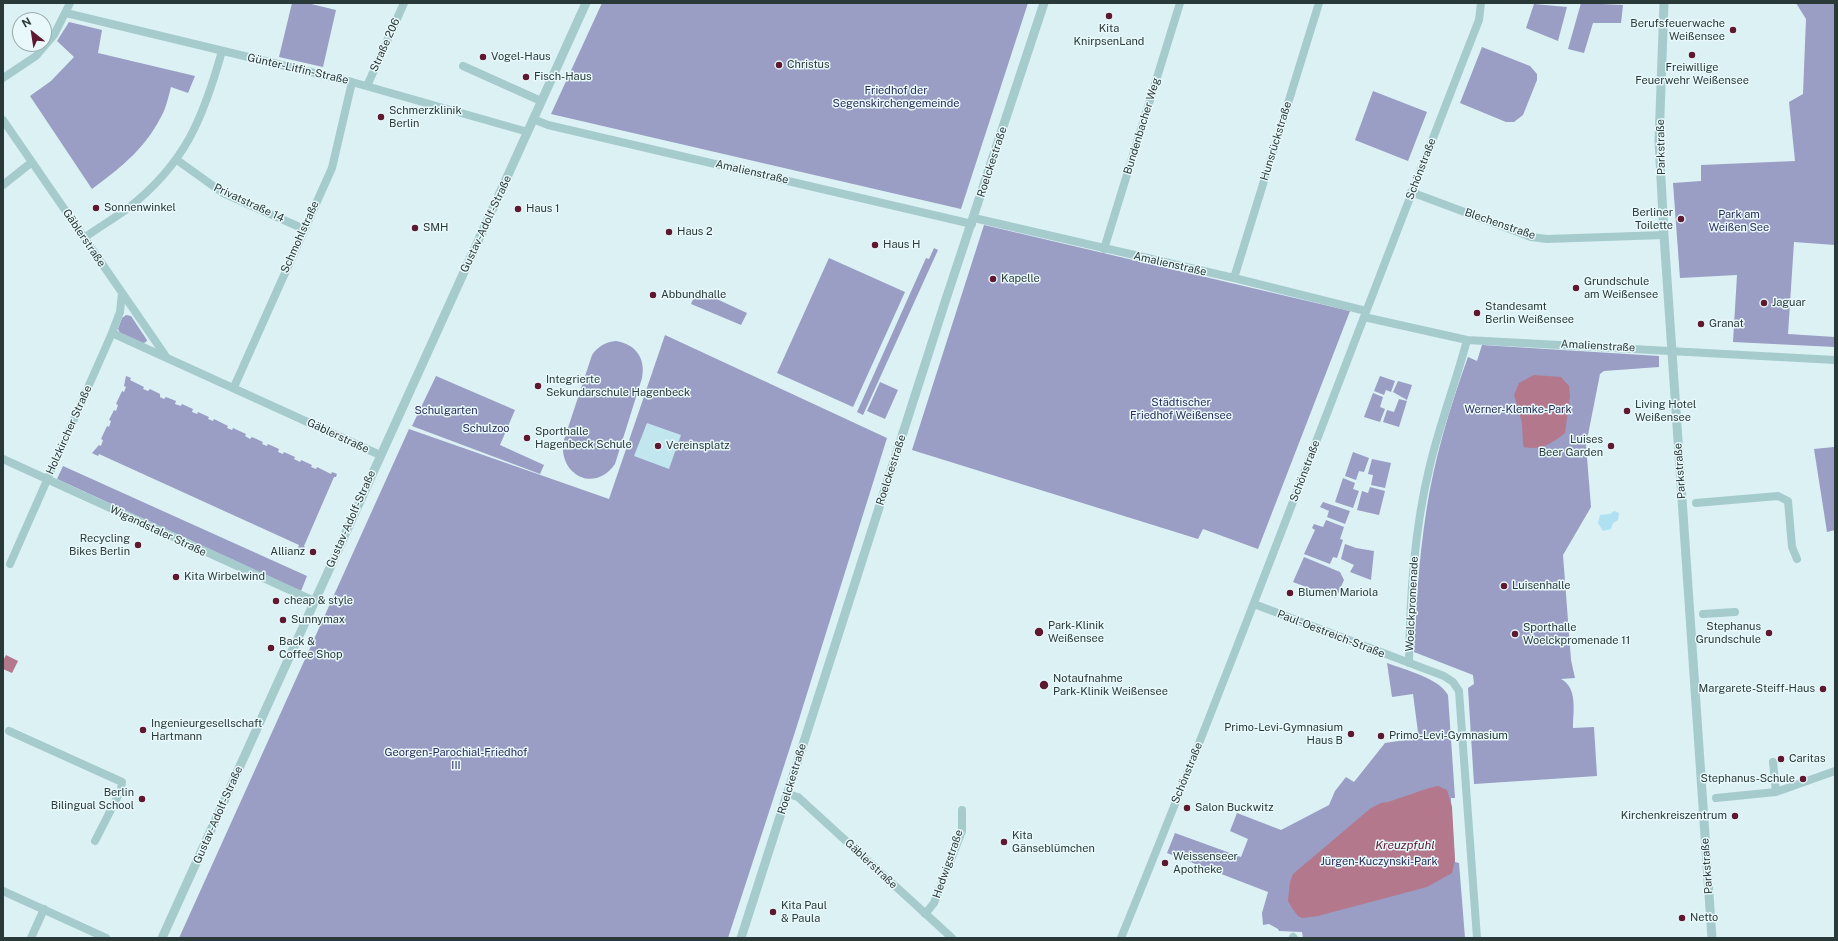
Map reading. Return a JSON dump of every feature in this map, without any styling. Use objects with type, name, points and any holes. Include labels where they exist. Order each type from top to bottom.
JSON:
[{"type":"street","points":[[3,78],[36,56],[54,35],[70,3]]},
{"type":"street","name":"Straße 206","points":[[367,86],[404,3]]},
{"type":"street","name":"Gustav-Adolf-Straße","points":[[162,938],[586,3]]},
{"type":"street","name":"Roelckestraße","points":[[741,938],[1044,3]]},
{"type":"street","name":"Bundenbacher Weg","points":[[1104,249],[1180,3]]},
{"type":"street","name":"Hunsrückstraße","points":[[1234,278],[1319,3]]},
{"type":"street","name":"Schönstraße","points":[[1122,938],[1254,604],[1411,192],[1480,20],[1481,3]]},
{"type":"street","name":"Parkstraße","points":[[1664,3],[1659,140],[1664,235],[1712,938]]},
{"type":"street","name":"Günter-Litfin-Straße","points":[[66,13],[352,82],[528,132]]},
{"type":"street","points":[[84,238],[127,208],[160,178],[177,160],[189,141],[206,105],[222,51]]},
{"type":"street","points":[[463,66],[541,101]]},
{"type":"street","name":"Schmohlstraße","points":[[234,388],[332,168],[352,82]]},
{"type":"street","name":"Amalienstraße","points":[[533,119],[545,124],[973,221],[1234,278],[1467,340],[1835,360]]},
{"type":"street","name":"Gäblerstraße","points":[[3,120],[165,356]]},
{"type":"street","name":"Privatstraße 14","points":[[177,160],[223,192],[304,229]]},
{"type":"street","points":[[3,185],[32,162]]},
{"type":"street","name":"Blechenstraße","points":[[1411,192],[1531,237],[1548,239],[1664,235]]},
{"type":"street","name":"Holzkircher Straße","points":[[10,564],[112,333],[120,312],[122,293]]},
{"type":"street","name":"Gäblerstraße","points":[[112,333],[165,356],[380,456]]},
{"type":"street","name":"Woelckpromenade","points":[[1467,340],[1435,444],[1421,509],[1411,598],[1409,663],[1444,676],[1453,682],[1459,691],[1477,938]]},
{"type":"street","name":"Wigandstaler Straße","points":[[3,459],[314,601]]},
{"type":"street","points":[[1696,503],[1778,496],[1784,498],[1788,501],[1792,547],[1797,559]]},
{"type":"street","name":"Paul-Oestreich-Straße","points":[[1254,604],[1409,663]]},
{"type":"street","points":[[1703,614],[1734,612]]},
{"type":"street","points":[[9,731],[122,782],[121,790],[95,841]]},
{"type":"street","points":[[1773,762],[1776,792]]},
{"type":"street","points":[[1716,798],[1776,792],[1835,771]]},
{"type":"street","name":"Gäblerstraße","points":[[788,794],[798,797],[952,938]]},
{"type":"street","name":"Hedwigstraße","points":[[925,914],[934,903],[962,831],[962,810]]},
{"type":"street","points":[[3,891],[106,938]]},
{"type":"street","points":[[31,938],[44,909]]},
{"type":"green space","points":[[292,3],[307,3],[336,10],[323,67],[279,57]]},
{"type":"green space","name":"Friedhof der Segenskirchengemeinde","points":[[602,3],[1028,3],[961,209],[551,114]]},
{"type":"green space","points":[[1581,3],[1623,5],[1621,23],[1593,23],[1584,53],[1568,49]]},
{"type":"green space","name":"Park am Weißen See","points":[[1796,3],[1835,4],[1835,245],[1794,242],[1788,334],[1835,337],[1835,347],[1733,342],[1737,275],[1680,278],[1673,183],[1701,181],[1701,165],[1795,161],[1789,102],[1803,94],[1806,19]]},
{"type":"green space","points":[[1534,4],[1567,7],[1558,41],[1526,28]]},
{"type":"green space","points":[[69,22],[102,30],[98,53],[195,76],[188,93],[171,87],[164,111],[150,135],[124,164],[92,189],[30,96],[51,81],[74,57],[57,41]]},
{"type":"green space","points":[[1482,47],[1530,66],[1537,74],[1537,80],[1523,115],[1514,122],[1506,122],[1460,103]]},
{"type":"green space","points":[[1373,91],[1427,112],[1408,161],[1355,140]]},
{"type":"green space","name":"Städtischer Friedhof Weißensee","points":[[984,225],[1350,311],[1258,549],[1203,529],[1198,539],[912,450]]},
{"type":"green space","points":[[934,248],[938,250],[863,415],[857,412],[926,258],[929,259]]},
{"type":"green space","points":[[829,258],[905,292],[853,407],[777,373]]},
{"type":"green space","points":[[697,290],[747,313],[741,325],[691,304]]},
{"type":"green space","points":[[126,315],[131,316],[147,340],[146,342],[143,343],[120,333],[118,329],[122,318]]},
{"type":"green space","name":"Georgen-Parochial-Friedhof III","points":[[665,335],[887,438],[795,732],[728,938],[179,938],[409,429],[609,499]]},
{"type":"green space","points":[[616,341],[629,345],[638,354],[641,359],[643,371],[642,378],[615,464],[607,473],[598,478],[589,479],[580,477],[573,472],[567,464],[564,455],[563,443],[592,355],[602,345]]},
{"type":"green space","name":"Werner-Klemke-Park","points":[[1482,345],[1659,356],[1659,367],[1604,371],[1600,374],[1586,445],[1591,507],[1563,555],[1571,660],[1575,678],[1561,679],[1570,688],[1572,694],[1574,707],[1573,728],[1594,727],[1597,776],[1474,784],[1468,688],[1474,684],[1473,675],[1414,652],[1421,548],[1433,473],[1449,414],[1468,357],[1477,361]]},
{"type":"green space","points":[[126,376],[131,378],[130,380],[144,387],[143,389],[148,391],[150,389],[160,394],[160,397],[164,399],[166,397],[176,401],[175,404],[181,406],[182,404],[193,409],[192,412],[197,414],[198,412],[209,417],[208,419],[213,421],[214,419],[228,426],[227,428],[232,430],[233,428],[246,434],[245,436],[250,439],[252,437],[263,442],[262,444],[267,446],[268,444],[279,449],[278,452],[283,454],[284,452],[295,457],[294,459],[300,462],[301,460],[312,465],[311,467],[316,469],[317,467],[331,474],[332,472],[337,474],[336,477],[334,477],[303,551],[298,548],[299,545],[99,454],[98,456],[92,453],[99,445],[101,446],[103,440],[101,439],[111,421],[109,420],[114,410],[116,411],[118,405],[116,404],[122,391],[124,392],[126,387],[124,386]]},
{"type":"green space","points":[[436,376],[515,410],[500,445],[544,465],[540,474],[412,426]]},
{"type":"green space","points":[[1380,376],[1395,381],[1391,392],[1386,390],[1384,395],[1374,391]]},
{"type":"green space","points":[[1398,381],[1412,385],[1407,400],[1393,392]]},
{"type":"green space","points":[[880,382],[898,390],[885,419],[867,411]]},
{"type":"green space","points":[[1373,393],[1383,397],[1380,407],[1385,409],[1380,422],[1364,417]]},
{"type":"green space","points":[[1399,399],[1407,401],[1399,427],[1383,422],[1387,410],[1394,412]]},
{"type":"green space","points":[[1835,430],[1835,530],[1827,532],[1814,449],[1834,447]]},
{"type":"green space","points":[[1353,452],[1369,458],[1364,472],[1359,471],[1356,480],[1345,476]]},
{"type":"green space","points":[[1372,459],[1391,463],[1385,488],[1371,485],[1373,475],[1368,474]]},
{"type":"green space","points":[[63,466],[307,576],[301,591],[57,479]]},
{"type":"green space","points":[[1343,478],[1355,483],[1353,489],[1359,491],[1353,508],[1335,502]]},
{"type":"green space","points":[[1370,487],[1385,491],[1379,515],[1357,510],[1362,491],[1368,493]]},
{"type":"green space","points":[[1323,502],[1350,511],[1345,524],[1327,517],[1329,511],[1320,507]]},
{"type":"green space","points":[[1326,520],[1344,527],[1340,539],[1343,540],[1337,558],[1333,557],[1330,564],[1304,554],[1315,530],[1312,528],[1314,524],[1323,527]]},
{"type":"green space","points":[[1345,544],[1356,548],[1374,551],[1371,580],[1350,572],[1354,565],[1341,559]]},
{"type":"green space","points":[[1304,557],[1340,572],[1344,580],[1336,598],[1293,582]]},
{"type":"green space","name":"Jürgen-Kuczynski-Park","points":[[1387,663],[1429,679],[1444,689],[1448,695],[1455,798],[1451,798],[1451,801],[1455,862],[1459,863],[1465,938],[1303,938],[1302,932],[1279,931],[1269,924],[1263,925],[1262,913],[1268,892],[1167,853],[1175,833],[1241,857],[1248,839],[1230,831],[1237,813],[1281,830],[1329,805],[1335,791],[1346,777],[1354,782],[1385,743],[1412,739],[1414,733],[1418,732],[1413,694],[1392,697]]},
{"type":"sand","points":[[1614,511],[1619,513],[1618,520],[1613,523],[1611,529],[1603,531],[1598,523],[1600,515],[1610,514]]},
{"type":"shaded area","name":"Vereinsplatz","points":[[647,423],[681,435],[669,469],[634,456]]},
{"type":"water","points":[[1534,375],[1561,377],[1569,386],[1570,396],[1565,433],[1546,445],[1530,448],[1524,447],[1523,444],[1522,423],[1514,395],[1519,383]]},
{"type":"water","points":[[6,655],[18,661],[12,673],[3,669],[3,661]]},
{"type":"water","name":"Kreuzpfuhl","points":[[1438,786],[1447,790],[1452,807],[1455,860],[1452,873],[1427,887],[1318,916],[1302,918],[1298,916],[1288,901],[1290,882],[1293,874],[1371,808],[1381,803]]},
{"type":"place","name":"Kita KnirpsenLand","points":[[1109,16]]},
{"type":"place","name":"Berufsfeuerwache Weißensee","points":[[1733,30]]},
{"type":"place","name":"Freiwillige Feuerwehr Weißensee","points":[[1692,55]]},
{"type":"place","name":"Vogel-Haus","points":[[483,57]]},
{"type":"place","name":"Christus","points":[[779,65]]},
{"type":"place","name":"Fisch-Haus","points":[[526,77]]},
{"type":"place","name":"Schmerzklinik Berlin","points":[[381,117]]},
{"type":"place","name":"Sonnenwinkel","points":[[96,208]]},
{"type":"place","name":"Haus 1","points":[[518,209]]},
{"type":"place","name":"Berliner Toilette","points":[[1681,219]]},
{"type":"place","name":"SMH","points":[[415,228]]},
{"type":"place","name":"Haus 2","points":[[669,232]]},
{"type":"place","name":"Haus H","points":[[875,245]]},
{"type":"place","name":"Kapelle","points":[[993,279]]},
{"type":"place","name":"Grundschule am Weißensee","points":[[1576,288]]},
{"type":"place","name":"Abbundhalle","points":[[653,295]]},
{"type":"place","name":"Jaguar","points":[[1764,303]]},
{"type":"place","name":"Standesamt Berlin Weißensee","points":[[1477,313]]},
{"type":"place","name":"Granat","points":[[1701,324]]},
{"type":"place","name":"Integrierte Sekundarschule Hagenbeck","points":[[538,386]]},
{"type":"place","name":"Living Hotel Weißensee","points":[[1627,411]]},
{"type":"place","name":"Sporthalle Hagenbeck Schule","points":[[527,438]]},
{"type":"place","name":"Vereinsplatz","points":[[658,446]]},
{"type":"place","name":"Luises Beer Garden","points":[[1611,446]]},
{"type":"place","name":"Recycling Bikes Berlin","points":[[138,545]]},
{"type":"place","name":"Allianz","points":[[313,552]]},
{"type":"place","name":"Kita Wirbelwind","points":[[176,577]]},
{"type":"place","name":"Luisenhalle","points":[[1504,586]]},
{"type":"place","name":"Blumen Mariola","points":[[1290,593]]},
{"type":"place","name":"cheap & style","points":[[276,601]]},
{"type":"place","name":"Sunnymax","points":[[283,620]]},
{"type":"place","name":"Park-Klinik Weißensee","points":[[1039,632]]},
{"type":"place","name":"Stephanus Grundschule","points":[[1769,633]]},
{"type":"place","name":"Sporthalle Woelckpromenade 11","points":[[1515,634]]},
{"type":"place","name":"Back & Coffee Shop","points":[[271,648]]},
{"type":"place","name":"Notaufnahme Park-Klinik Weißensee","points":[[1044,685]]},
{"type":"place","name":"Margarete-Steiff-Haus","points":[[1823,689]]},
{"type":"place","name":"Ingenieurgesellschaft Hartmann","points":[[143,730]]},
{"type":"place","name":"Primo-Levi-Gymnasium Haus B","points":[[1351,734]]},
{"type":"place","name":"Primo-Levi-Gymnasium","points":[[1381,736]]},
{"type":"place","name":"Caritas","points":[[1781,759]]},
{"type":"place","name":"Stephanus-Schule","points":[[1803,779]]},
{"type":"place","name":"Berlin Bilingual School","points":[[142,799]]},
{"type":"place","name":"Salon Buckwitz","points":[[1187,808]]},
{"type":"place","name":"Kirchenkreiszentrum","points":[[1735,816]]},
{"type":"place","name":"Kita Gänseblümchen","points":[[1004,842]]},
{"type":"place","name":"Weissenseer Apotheke","points":[[1165,863]]},
{"type":"place","name":"Kita Paul & Paula","points":[[773,912]]},
{"type":"place","name":"Netto","points":[[1682,918]]},
{"type":"park label","name":"Schulgarten","points":[[446,411]]},
{"type":"park label","name":"Schulzoo","points":[[486,429]]}]
